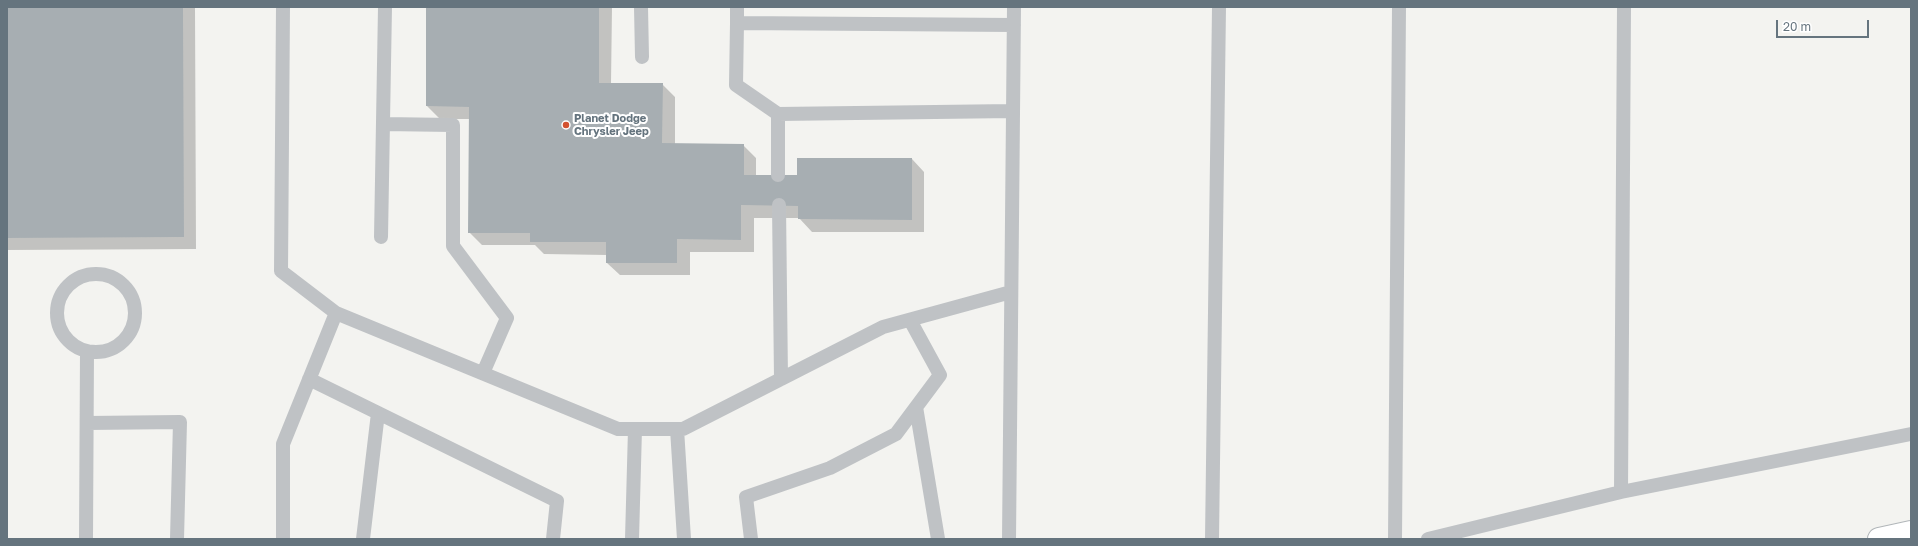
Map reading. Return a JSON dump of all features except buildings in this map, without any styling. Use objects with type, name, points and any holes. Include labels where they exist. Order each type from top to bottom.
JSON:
[{"type":"main road","points":[[1878,539],[1911,532]]},
{"type":"lane","points":[[282,7],[281,271],[336,312],[618,429],[683,429],[883,327],[1012,292]]},
{"type":"lane","points":[[381,237],[385,7]]},
{"type":"lane","points":[[641,7],[642,57]]},
{"type":"lane","points":[[737,7],[736,85],[778,114],[1013,111]]},
{"type":"lane","points":[[1009,539],[1014,7]]},
{"type":"lane","points":[[1212,539],[1219,7]]},
{"type":"lane","points":[[1395,539],[1399,7]]},
{"type":"lane","points":[[1621,492],[1624,7]]},
{"type":"lane","points":[[737,22],[1014,25]]},
{"type":"lane","points":[[778,114],[778,175]]},
{"type":"lane","points":[[383,124],[453,125],[453,246],[506,318],[483,373]]},
{"type":"lane","points":[[779,205],[781,379]]},
{"type":"lane","points":[[91,274],[105,275],[118,280],[128,290],[134,302],[136,315],[132,328],[125,340],[114,348],[101,352],[87,351],[75,346],[65,337],[58,325],[57,311],[60,298],[67,286],[78,278],[91,274]]},
{"type":"lane","points":[[283,539],[283,444],[336,312]]},
{"type":"lane","points":[[751,539],[746,497],[830,468],[896,434],[940,375],[910,320]]},
{"type":"lane","points":[[86,539],[87,351]]},
{"type":"lane","points":[[309,379],[557,501],[553,539]]},
{"type":"lane","points":[[916,407],[938,539]]},
{"type":"lane","points":[[364,539],[378,413]]},
{"type":"lane","points":[[87,423],[180,422],[177,539]]},
{"type":"lane","points":[[632,539],[635,429]]},
{"type":"lane","points":[[676,429],[684,539]]},
{"type":"lane","points":[[1428,539],[1621,492],[1911,434]]},
{"type":"place","name":"Planet Dodge Chrysler Jeep","points":[[566,125]]}]
